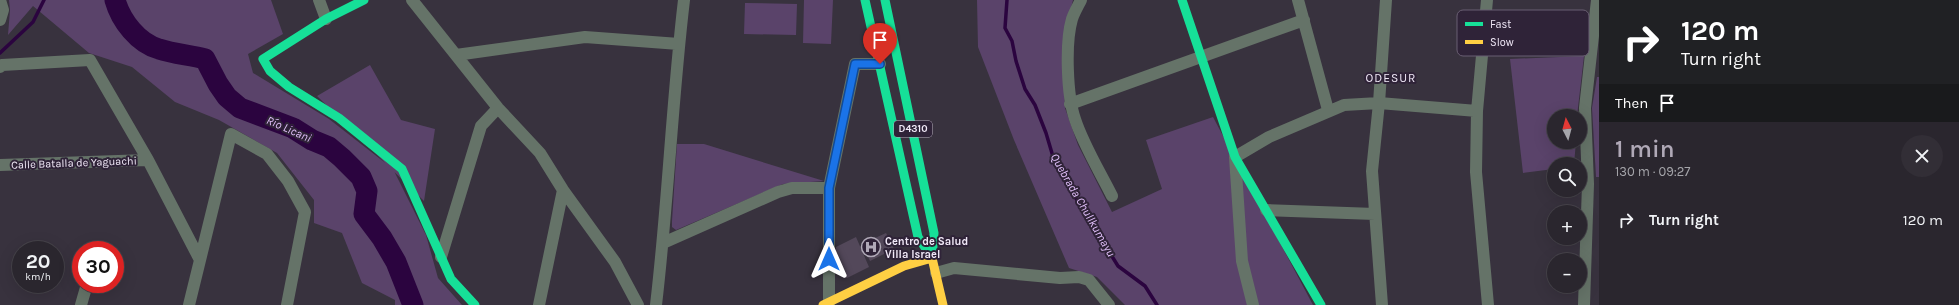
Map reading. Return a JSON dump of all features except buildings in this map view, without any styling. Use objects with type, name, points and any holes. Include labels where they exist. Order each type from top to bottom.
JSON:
[{"type":"street","points":[[0,0],[3,10],[0,20]]},
{"type":"street","points":[[319,0],[326,19]]},
{"type":"street","points":[[364,0],[326,19],[263,59],[270,71],[289,87],[339,118],[402,169],[451,279],[475,305]]},
{"type":"street","points":[[412,0],[498,108],[540,153],[563,190],[615,262],[638,305]]},
{"type":"street","points":[[656,305],[663,243],[678,44],[684,0]]},
{"type":"street","name":"D4310","points":[[865,0],[918,237],[932,258],[943,305]]},
{"type":"street","name":"D4310","points":[[885,0],[934,233],[932,258]]},
{"type":"street","points":[[1081,0],[1072,18],[1068,50],[1070,104],[1075,120],[1112,196]]},
{"type":"street","points":[[1182,0],[1235,157],[1321,305]]},
{"type":"street","points":[[1298,0],[1328,110]]},
{"type":"street","points":[[1382,305],[1372,171],[1379,103],[1386,0]]},
{"type":"street","points":[[1486,10],[1487,0]]},
{"type":"street","points":[[1584,305],[1594,185],[1585,108],[1594,70],[1598,2]]},
{"type":"street","points":[[1070,104],[1202,58],[1304,20]]},
{"type":"street","points":[[456,55],[585,37],[678,44]]},
{"type":"street","points":[[1482,56],[1477,111],[1476,172],[1488,305]]},
{"type":"street","points":[[1,66],[90,60],[148,160],[200,260]]},
{"type":"street","points":[[880,64],[855,64],[829,188],[827,304],[904,266],[932,258]]},
{"type":"street","points":[[1235,157],[1269,137],[1328,110],[1344,105],[1379,103],[1477,111]]},
{"type":"street","points":[[441,257],[481,126],[498,108]]},
{"type":"street","points":[[189,305],[231,134],[267,154],[288,180],[305,212],[287,305]]},
{"type":"street","points":[[1235,157],[1242,261],[1253,305]]},
{"type":"street","name":"Calle Batalla de Yaguachi","points":[[0,165],[148,160]]},
{"type":"street","points":[[663,243],[778,192],[792,188],[829,188]]},
{"type":"street","points":[[539,305],[563,190]]},
{"type":"street","points":[[1266,210],[1375,214]]},
{"type":"street","points":[[936,272],[954,268],[1060,278],[1079,277],[1089,280],[1109,305]]},
{"type":"street","points":[[81,305],[84,293]]},
{"type":"shaded area","points":[[9,0],[271,0],[283,34],[248,54],[253,73],[329,119],[393,169],[426,235],[438,278],[462,305],[395,305],[395,300],[362,283],[342,233],[314,223],[314,200],[277,153],[219,120],[175,102],[132,67],[89,53],[33,6],[8,35],[10,10]]},
{"type":"shaded area","points":[[804,0],[833,0],[831,44],[803,43]]},
{"type":"shaded area","points":[[977,0],[1073,0],[1063,40],[1065,108],[1078,145],[1112,212],[1162,189],[1146,140],[1213,117],[1313,305],[1125,305],[1097,277],[1069,268],[1014,140],[978,47]]},
{"type":"shaded area","points":[[745,3],[797,4],[796,35],[744,34]]},
{"type":"shaded area","points":[[1584,56],[1578,109],[1547,109],[1547,149],[1575,149],[1575,157],[1547,157],[1547,170],[1523,173],[1510,59]]},
{"type":"shaded area","points":[[370,65],[401,120],[435,129],[424,201],[317,96]]},
{"type":"shaded area","points":[[1597,77],[1599,77],[1599,177],[1596,177],[1592,108]]},
{"type":"shaded area","points":[[677,144],[704,144],[824,181],[783,184],[676,230],[672,227],[672,221]]},
{"type":"waterway","points":[[0,53],[33,22],[44,0]]},
{"type":"waterway","name":"Río Licani","points":[[115,0],[121,16],[131,30],[144,42],[165,51],[205,59],[218,84],[227,97],[240,108],[293,128],[312,140],[329,147],[361,177],[367,191],[364,214],[382,238],[396,262],[413,305]]},
{"type":"waterway","name":"Quebrada Chullkumayu","points":[[1007,0],[1005,28],[1012,41],[1016,61],[1025,89],[1035,105],[1046,133],[1054,160],[1064,179],[1118,266],[1145,286],[1157,305]]},
{"type":"traffic: fast","points":[[364,0],[326,19],[263,59],[270,71],[289,87],[339,118],[402,169],[451,279],[475,305]]},
{"type":"traffic: fast","points":[[865,0],[918,237],[932,258]]},
{"type":"traffic: fast","points":[[885,0],[934,233],[932,258]]},
{"type":"traffic: fast","points":[[1182,0],[1235,157],[1321,305]]},
{"type":"traffic: slow","points":[[823,305],[904,266],[932,258],[943,305]]},
{"type":"place","name":"Centro de Salud Villa Israel","points":[[871,247]]},
{"type":"district","name":"ODESUR","points":[[1391,78]]},
{"type":"route","points":[[829,259],[829,188],[855,64],[880,64]]}]
